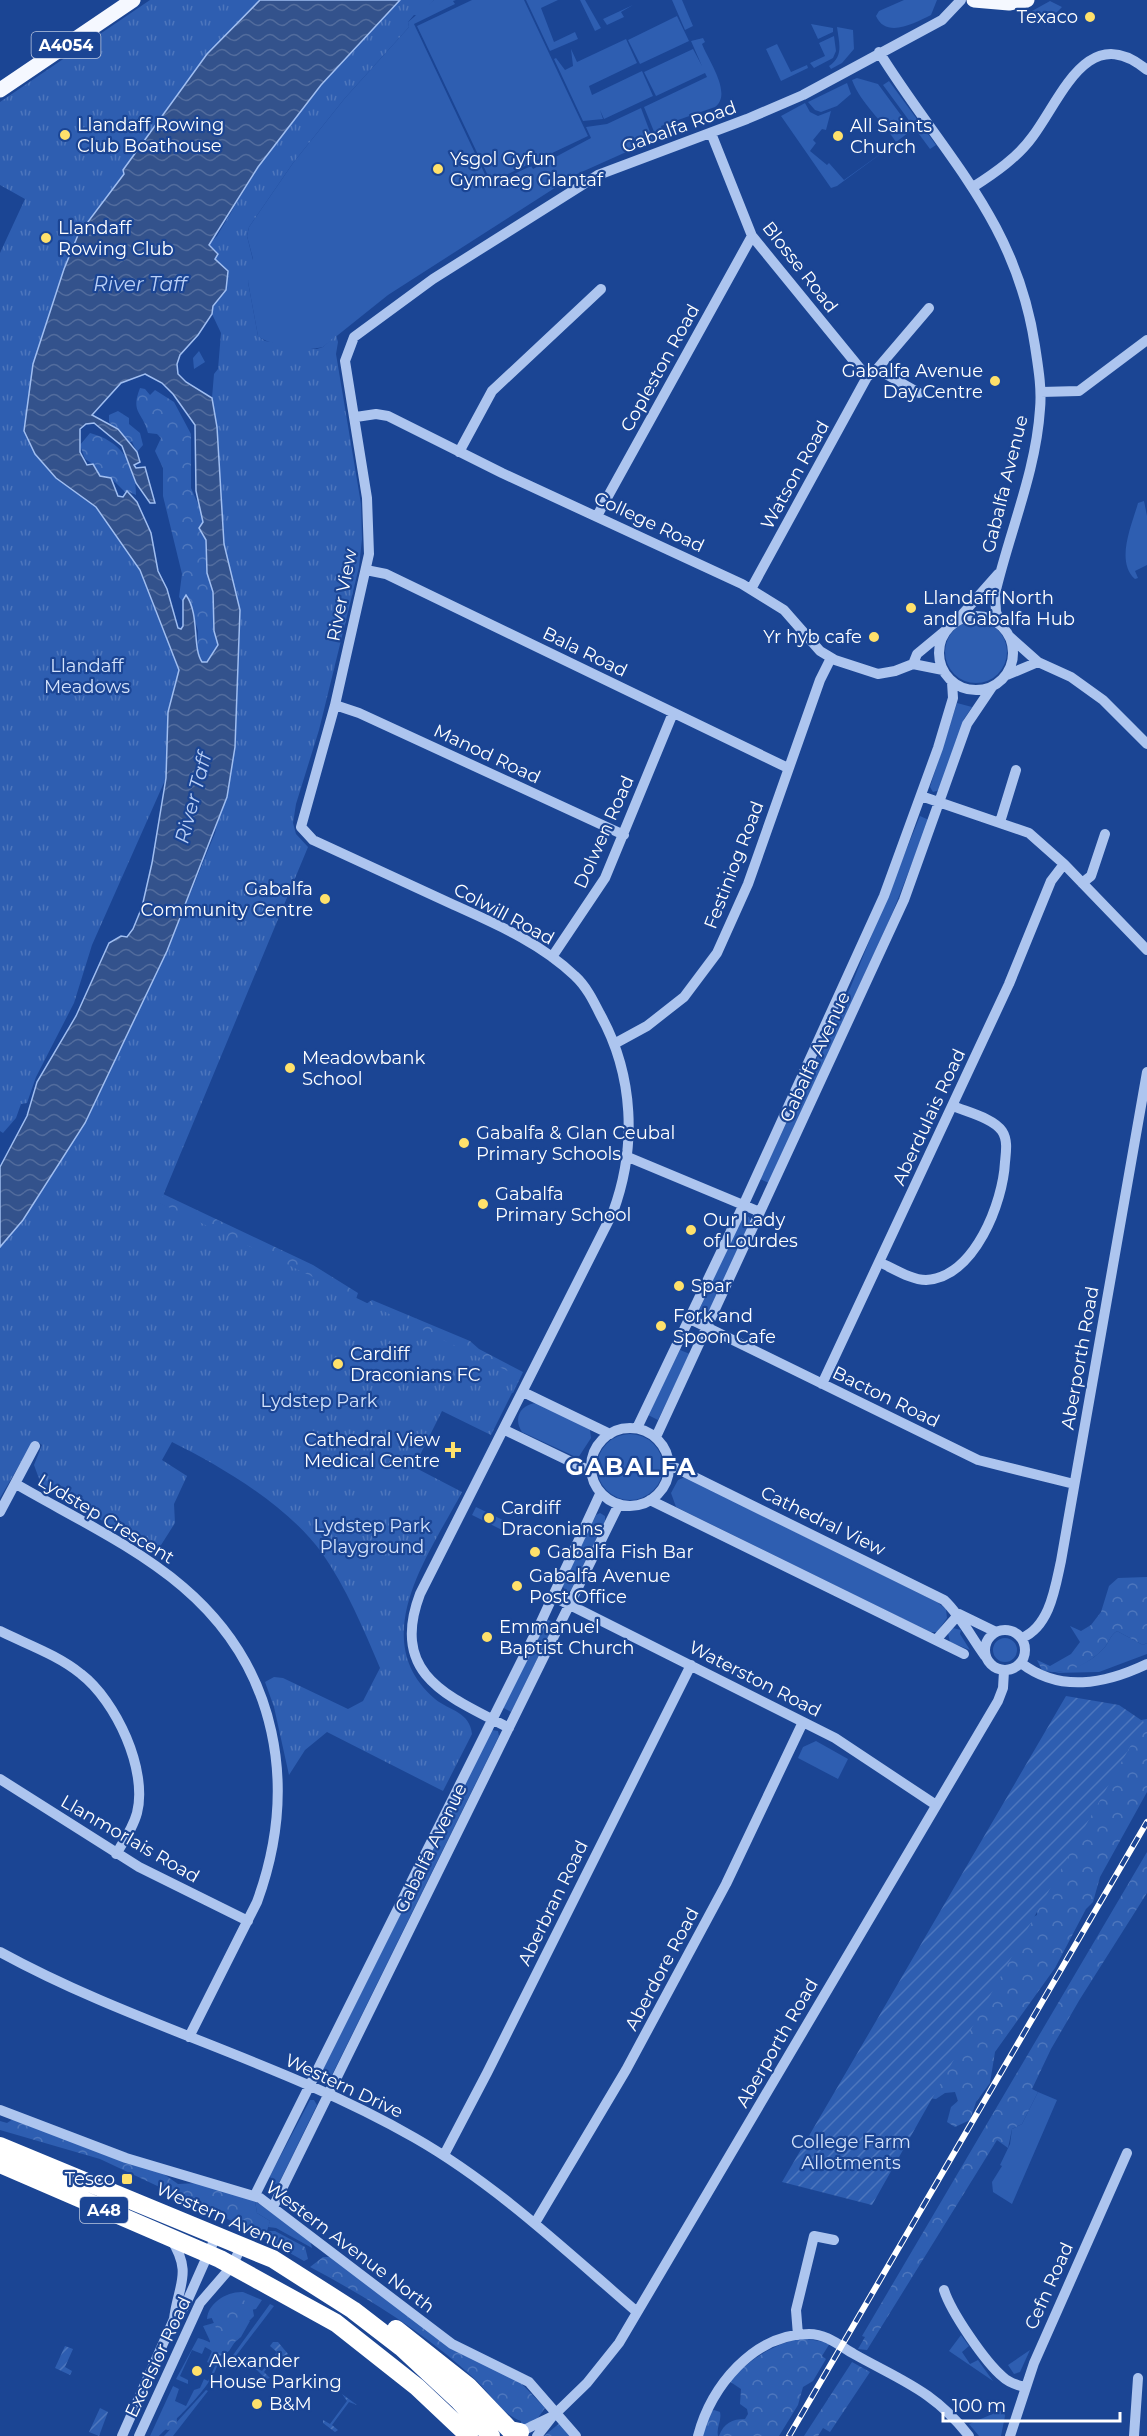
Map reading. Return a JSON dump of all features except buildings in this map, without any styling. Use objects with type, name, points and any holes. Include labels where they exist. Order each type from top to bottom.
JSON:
[{"type":"highway","name":"Western Avenue","points":[[0,2146],[273,2259],[354,2310],[425,2369],[491,2436]]},
{"type":"highway","name":"A48","points":[[0,2164],[209,2254],[336,2323],[369,2346],[469,2436]]},
{"type":"highway","points":[[354,2310],[392,2326],[415,2342],[468,2386],[510,2430],[528,2434]]},
{"type":"main road","name":"A4054","points":[[0,90],[132,0]]},
{"type":"main road","points":[[974,0],[1009,3],[1027,0]]},
{"type":"street","name":"Gabalfa Road","points":[[354,337],[432,279],[572,190],[611,170],[711,133],[803,95],[942,20],[961,0]]},
{"type":"street","name":"Gabalfa Avenue","points":[[879,52],[901,89],[973,187],[994,221],[1019,276],[1033,333],[1041,392],[1037,433],[1031,464],[1000,572],[995,602],[1000,624]]},
{"type":"street","points":[[973,187],[1024,147],[1080,67],[1087,61],[1105,55],[1122,56],[1147,70]]},
{"type":"street","name":"Blosse Road","points":[[711,133],[752,236],[867,377]]},
{"type":"street","name":"Copleston Road","points":[[597,516],[752,236]]},
{"type":"street","points":[[459,452],[492,391],[601,289]]},
{"type":"street","points":[[867,377],[877,369],[929,308]]},
{"type":"street","name":"River View","points":[[301,822],[335,705],[366,570],[369,519],[356,417],[345,362],[354,337]]},
{"type":"street","points":[[1041,392],[1079,390],[1147,340]]},
{"type":"street","points":[[877,369],[919,393]]},
{"type":"street","name":"Watson Road","points":[[751,589],[867,377]]},
{"type":"street","name":"College Road","points":[[356,417],[376,414],[388,416],[459,452],[751,589],[790,615],[815,645],[831,658],[860,670],[878,674],[913,664],[943,670]]},
{"type":"street","name":"Bala Road","points":[[366,570],[386,574],[788,768]]},
{"type":"street","name":"Gabalfa Avenue","points":[[956,621],[1000,572]]},
{"type":"street","points":[[913,664],[917,654],[956,621],[967,616],[980,615],[1000,624],[1010,637],[1038,662],[1071,677],[1093,692],[1147,744]]},
{"type":"street","points":[[946,630],[939,649],[943,670],[952,682],[971,690],[992,687],[1007,675],[1038,662]]},
{"type":"street","points":[[1007,675],[1013,663],[1014,649],[1010,637]]},
{"type":"street","name":"Festiniog Road","points":[[615,1044],[647,1026],[684,997],[717,953],[748,884],[820,680],[831,658]]},
{"type":"street","name":"Gabalfa Avenue","points":[[637,1428],[855,963],[921,796],[953,698],[952,682]]},
{"type":"street","name":"Gabalfa Avenue","points":[[656,1437],[904,900],[941,803],[967,724],[992,687]]},
{"type":"street","name":"Manod Road","points":[[335,705],[359,713],[624,835]]},
{"type":"street","name":"Dolwen Road","points":[[552,957],[589,906],[624,835],[673,713]]},
{"type":"street","points":[[1000,822],[1016,770]]},
{"type":"street","points":[[921,796],[1029,833],[1064,864],[1147,950]]},
{"type":"street","name":"Colwill Road","points":[[301,822],[304,834],[313,840],[504,928],[552,957],[577,978],[586,989],[615,1044],[627,1095],[627,1157],[618,1200],[605,1232],[420,1594],[412,1626],[419,1662],[432,1682],[452,1700],[509,1728]]},
{"type":"street","points":[[1082,884],[1090,876],[1105,834]]},
{"type":"street","name":"Aberdulais Road","points":[[822,1384],[1009,984],[1051,880],[1064,864]]},
{"type":"street","name":"Aberporth Road","points":[[1022,1638],[1033,1634],[1041,1624],[1051,1601],[1061,1561],[1147,1072]]},
{"type":"street","points":[[879,1262],[917,1278],[927,1280],[938,1276],[962,1262],[994,1216],[1005,1172],[1004,1135],[994,1124],[953,1106]]},
{"type":"street","points":[[627,1157],[760,1212]]},
{"type":"street","name":"Bacton Road","points":[[690,1319],[978,1461],[1074,1485]]},
{"type":"street","points":[[523,1392],[610,1434]]},
{"type":"street","points":[[637,1428],[656,1437],[667,1454],[668,1464],[664,1486],[650,1500],[635,1505],[619,1504],[600,1494],[592,1472],[594,1454],[598,1445],[610,1434],[623,1429],[637,1428]]},
{"type":"street","points":[[505,1430],[592,1472]]},
{"type":"street","points":[[0,1512],[35,1446]]},
{"type":"street","name":"Cathedral View","points":[[668,1464],[938,1596],[958,1614],[996,1632]]},
{"type":"street","name":"Lydstep Crescent","points":[[16,1484],[149,1561],[205,1607],[224,1629],[248,1665],[271,1732],[279,1782],[277,1815],[268,1869],[257,1902],[189,2037]]},
{"type":"street","name":"Gabalfa Avenue","points":[[255,2195],[552,1596],[600,1494]]},
{"type":"street","points":[[650,1500],[964,1654]]},
{"type":"street","name":"Gabalfa Avenue","points":[[273,2207],[619,1504]]},
{"type":"street","name":"Waterston Road","points":[[552,1596],[834,1738],[936,1805]]},
{"type":"street","points":[[936,1640],[958,1614]]},
{"type":"street","name":"Cathedral View","points":[[958,1614],[963,1626],[986,1656]]},
{"type":"street","points":[[1007,1630],[1022,1638],[1026,1651],[1021,1663],[1004,1671],[992,1666],[986,1656],[985,1645],[996,1632],[1007,1630]]},
{"type":"street","points":[[0,1631],[80,1673],[103,1698],[126,1737],[138,1777],[139,1801],[133,1826],[116,1854]]},
{"type":"street","points":[[1021,1663],[1046,1678],[1074,1683],[1109,1678],[1147,1664]]},
{"type":"street","name":"Aberbran Road","points":[[444,2155],[691,1665]]},
{"type":"street","name":"Aberporth Road","points":[[528,2434],[558,2416],[606,2360],[637,2312],[998,1701],[1003,1688],[1004,1671]]},
{"type":"street","name":"Aberdore Road","points":[[535,2223],[626,2070],[726,1884],[803,1722]]},
{"type":"street","name":"Llanmorlais Road","points":[[0,1779],[116,1854],[248,1921]]},
{"type":"street","name":"Western Drive","points":[[0,1952],[79,1992],[310,2085],[444,2155],[535,2223],[637,2312]]},
{"type":"street","name":"Western Avenue North","points":[[0,2110],[126,2158],[255,2195],[452,2344],[529,2382],[576,2436]]},
{"type":"street","name":"Cefn Road","points":[[1010,2436],[1024,2387],[1127,2153]]},
{"type":"street","points":[[174,2319],[185,2306],[217,2234]]},
{"type":"street","points":[[798,2335],[796,2310],[814,2236],[834,2240]]},
{"type":"street","name":"Excelsior Road","points":[[122,2436],[174,2319],[185,2275],[182,2256],[170,2238]]},
{"type":"street","name":"Excelsior Road","points":[[139,2436],[200,2303],[232,2266],[242,2245]]},
{"type":"street","points":[[944,2290],[949,2305],[998,2373],[1010,2382],[1024,2387]]},
{"type":"street","points":[[698,2436],[708,2407],[737,2367],[763,2347],[798,2335],[810,2334],[830,2339],[908,2381],[936,2400],[969,2436]]},
{"type":"street","points":[[1134,2436],[1138,2378]]},
{"type":"street","name":"Aberporth Road","points":[[528,2434],[529,2430],[558,2416]]},
{"type":"green space","name":"Llandaff Meadows","points":[[150,0],[260,0],[207,54],[124,170],[124,174],[85,230],[64,269],[33,364],[56,478],[96,507],[140,570],[179,670],[168,712],[166,778],[92,945],[74,1003],[36,1077],[27,1103],[21,1104],[16,1118],[3,1133],[0,1131],[0,253],[25,199],[0,185],[0,102]]},
{"type":"green space","points":[[400,0],[434,0],[419,16],[414,15],[408,22],[409,27],[345,98],[293,163],[249,227],[247,236],[255,268],[248,282],[258,336],[265,341],[317,349],[323,347],[336,335],[338,342],[336,354],[361,504],[362,539],[359,567],[319,730],[296,804],[293,823],[296,834],[308,847],[160,1203],[520,1377],[491,1435],[442,1411],[414,1467],[462,1492],[421,1568],[410,1596],[404,1623],[405,1650],[415,1675],[435,1699],[463,1716],[472,1734],[443,1791],[327,1732],[305,1750],[289,1775],[274,1707],[265,1682],[274,1677],[283,1678],[348,1709],[363,1701],[380,1668],[347,1594],[322,1553],[292,1519],[233,1476],[172,1442],[162,1460],[187,1476],[174,1504],[175,1523],[156,1553],[41,1484],[34,1465],[42,1445],[37,1441],[32,1443],[0,1498],[0,1247],[23,1220],[85,1123],[167,951],[215,833],[235,747],[240,610],[224,544],[217,427],[212,398],[214,374],[218,369],[221,333],[212,314],[213,306],[226,290],[228,271],[215,259],[208,245],[217,236],[258,167],[321,85]]},
{"type":"green space","points":[[434,0],[456,0],[453,1],[455,4],[414,24],[490,185],[531,166],[533,169],[591,138],[586,127],[607,124],[641,108],[653,140],[575,175],[388,295],[323,347],[289,346],[263,339],[258,336],[248,282],[253,259],[247,236],[249,227],[293,163],[345,98],[409,27],[408,22]]},
{"type":"green space","points":[[472,0],[524,0],[588,136],[491,182],[417,26]]},
{"type":"green space","points":[[526,0],[558,0],[541,8],[554,42],[575,32],[578,39],[550,51]]},
{"type":"green space","points":[[580,0],[585,0],[601,28],[595,31]]},
{"type":"green space","points":[[672,0],[682,0],[693,26],[685,30]]},
{"type":"green space","points":[[904,0],[937,0],[931,15],[917,22],[894,28],[881,23],[876,16],[879,11]]},
{"type":"green space","points":[[1050,1],[1062,7],[1044,19],[1022,20],[1023,16]]},
{"type":"green space","points":[[633,5],[621,12],[624,17],[607,25],[603,19]]},
{"type":"green space","points":[[677,16],[689,41],[640,64],[628,40]]},
{"type":"green space","points":[[811,24],[833,28],[833,32],[818,39]]},
{"type":"green space","points":[[837,27],[853,30],[854,49],[842,63],[831,69],[829,66],[839,53]]},
{"type":"green space","points":[[834,36],[836,51],[833,58],[814,68],[810,63],[825,56],[819,43]]},
{"type":"green space","points":[[703,38],[705,42],[702,44],[718,77],[720,101],[715,107],[661,126],[664,136],[657,139],[644,107],[707,77],[705,73],[656,96],[644,72],[693,49],[702,66],[691,41]]},
{"type":"green space","points":[[626,39],[637,63],[589,86],[592,95],[642,71],[653,96],[604,119],[600,110],[603,119],[583,121],[554,59],[556,58],[565,70],[573,66],[571,49],[577,62]]},
{"type":"green space","points":[[777,44],[791,72],[807,65],[808,68],[781,81],[766,49]]},
{"type":"green space","points":[[857,78],[878,84],[912,130],[896,142],[856,89],[852,80]]},
{"type":"green space","points":[[889,81],[936,145],[930,149],[883,85]]},
{"type":"green space","points":[[847,83],[851,94],[837,106],[821,112],[815,110],[808,102]]},
{"type":"green space","points":[[805,103],[810,112],[818,116],[831,111],[826,130],[822,129],[813,140],[816,143],[810,151],[827,165],[829,163],[844,180],[890,147],[837,186],[831,188],[781,116]]},
{"type":"green space","points":[[199,351],[205,362],[194,369],[193,358]]},
{"type":"green space","points":[[140,388],[145,389],[150,395],[155,390],[174,402],[191,434],[191,488],[202,513],[203,522],[199,528],[206,540],[207,573],[213,592],[214,631],[218,645],[207,661],[202,663],[197,653],[198,631],[189,600],[183,602],[179,597],[182,574],[163,496],[163,468],[155,451],[161,438],[157,434],[148,433],[138,412],[136,403]]},
{"type":"green space","points":[[118,411],[129,418],[129,424],[140,433],[143,445],[137,452],[132,442],[128,442],[109,422],[109,415]]},
{"type":"green space","points":[[90,433],[110,441],[124,455],[133,473],[136,495],[125,492],[111,478],[100,476],[93,464],[85,459],[80,445]]},
{"type":"green space","points":[[1144,501],[1147,516],[1147,565],[1135,571],[1138,578],[1135,579],[1126,563],[1127,542],[1138,503]]},
{"type":"green space","points":[[976,621],[993,626],[998,630],[1002,635],[1007,652],[1002,669],[998,674],[993,678],[976,683],[959,678],[954,674],[950,669],[945,652],[950,635],[954,630],[959,626]]},
{"type":"green space","points":[[957,703],[972,707],[964,719],[940,790],[933,792],[930,787]]},
{"type":"green space","points":[[920,816],[929,820],[892,914],[769,1183],[760,1179],[851,986]]},
{"type":"green space","points":[[161,1193],[313,1265],[358,1293],[355,1302],[157,1202]]},
{"type":"green space","points":[[742,1217],[749,1217],[751,1222],[708,1314],[702,1315],[699,1310]]},
{"type":"green space","points":[[372,1300],[470,1341],[479,1349],[523,1372],[513,1393],[498,1388],[363,1306]]},
{"type":"green space","points":[[680,1350],[690,1354],[658,1420],[648,1415]]},
{"type":"green space","points":[[537,1403],[590,1430],[591,1438],[578,1458],[522,1432],[518,1417],[522,1409]]},
{"type":"green space","points":[[630,1434],[643,1437],[653,1444],[660,1454],[663,1467],[660,1480],[653,1490],[643,1497],[630,1500],[617,1497],[607,1490],[600,1480],[597,1467],[600,1454],[607,1444],[617,1437]]},
{"type":"green space","points":[[685,1477],[937,1602],[946,1609],[947,1618],[937,1632],[930,1632],[676,1507],[671,1493],[678,1480]]},
{"type":"green space","name":"Cardiff Draconians","points":[[476,1507],[507,1522],[502,1530],[472,1515]]},
{"type":"green space","points":[[600,1513],[605,1516],[605,1521],[571,1590],[566,1592],[562,1585],[596,1515]]},
{"type":"green space","points":[[1147,1577],[1147,1643],[1143,1645],[1117,1631],[1102,1650],[1082,1665],[1059,1672],[1042,1670],[1037,1660],[1050,1666],[1071,1654],[1080,1642],[1070,1626],[1081,1631],[1091,1625],[1101,1612],[1109,1586],[1118,1578]]},
{"type":"green space","points":[[546,1619],[555,1623],[511,1712],[502,1707]]},
{"type":"green space","points":[[953,1628],[961,1630],[960,1634],[970,1650],[950,1642],[948,1633]]},
{"type":"green space","points":[[1117,1631],[1143,1645],[1147,1643],[1147,1654],[1099,1672],[1055,1673],[1092,1659]]},
{"type":"green space","points":[[1005,1638],[1014,1641],[1017,1650],[1014,1659],[1005,1662],[996,1659],[993,1650],[996,1641]]},
{"type":"green space","name":"College Farm Allotments","points":[[1066,1696],[1119,1705],[1144,1722],[872,2205],[782,2182]]},
{"type":"green space","points":[[1147,1719],[1147,1792],[1100,1877],[1093,1902],[1086,1909],[1055,1968],[995,2052],[990,2083],[976,2102],[970,2120],[955,2127],[947,2122],[951,2107],[958,2101],[955,2092],[945,2093],[936,2099],[919,2097],[1009,1929],[1037,1915],[1037,1904],[1136,1721]]},
{"type":"green space","points":[[492,1730],[498,1731],[499,1736],[331,2077],[326,2079],[322,2072]]},
{"type":"green space","points":[[816,1741],[848,1759],[838,1779],[798,1758],[803,1747]]},
{"type":"green space","points":[[1147,1852],[1147,1893],[1051,2049],[1032,2089],[1038,2092],[1022,2124],[1012,2129],[1008,2148],[997,2140],[867,2350],[858,2349],[865,2337],[862,2336]]},
{"type":"green space","points":[[1038,2092],[1057,2100],[1012,2204],[993,2192],[992,2182],[1002,2166],[1000,2165],[1010,2144],[1012,2129],[1022,2124]]},
{"type":"green space","points":[[310,2100],[314,2100],[317,2105],[279,2183],[273,2185],[270,2176]]},
{"type":"green space","points":[[13,2119],[161,2172],[178,2184],[197,2183],[255,2201],[257,2213],[270,2221],[267,2231],[275,2231],[305,2247],[308,2259],[304,2261],[236,2223],[100,2159],[0,2130],[0,2121],[7,2123]]},
{"type":"green space","points":[[255,2201],[310,2240],[312,2248],[276,2228],[268,2227],[270,2221],[257,2213]]},
{"type":"green space","points":[[323,2257],[334,2257],[435,2333],[520,2382],[545,2408],[535,2422],[526,2427],[521,2425],[521,2421],[503,2409],[458,2364],[418,2333],[376,2305],[310,2267]]},
{"type":"green space","points":[[243,2292],[262,2300],[256,2309],[207,2319],[211,2308],[219,2299]]},
{"type":"green space","points":[[240,2298],[252,2305],[254,2316],[247,2323],[235,2320],[231,2322],[238,2337],[229,2351],[216,2358],[208,2346],[216,2328],[210,2314],[215,2306],[224,2304],[230,2309],[236,2299]]},
{"type":"green space","points":[[270,2304],[274,2306],[229,2365],[228,2362]]},
{"type":"green space","points":[[239,2316],[250,2321],[241,2337],[234,2343],[210,2341],[203,2326]]},
{"type":"green space","points":[[961,2335],[969,2346],[962,2352],[970,2364],[978,2360],[993,2381],[949,2351]]},
{"type":"green space","points":[[198,2338],[214,2345],[219,2356],[215,2370],[206,2386],[194,2401],[159,2436],[150,2436],[173,2386],[179,2389],[175,2401],[186,2406],[194,2390],[200,2388],[204,2379],[208,2381],[215,2366],[207,2362],[212,2351],[205,2347],[202,2354],[192,2350],[180,2376],[188,2380],[188,2384],[176,2379]]},
{"type":"green space","points":[[802,2338],[830,2343],[822,2356],[826,2359],[813,2381],[803,2387],[798,2405],[779,2436],[719,2436],[729,2423],[745,2419],[748,2414],[747,2409],[740,2404],[741,2389],[729,2381],[762,2354]]},
{"type":"green space","points":[[273,2342],[278,2342],[288,2354],[285,2358],[278,2353],[264,2372],[270,2378],[266,2379],[254,2367],[262,2371],[277,2352],[270,2346]]},
{"type":"green space","points":[[65,2346],[73,2349],[65,2367],[72,2371],[70,2375],[55,2368]]},
{"type":"green space","points":[[1030,2350],[1020,2372],[1014,2374],[1008,2365]]},
{"type":"green space","points":[[852,2362],[870,2372],[830,2432],[823,2428],[818,2436],[804,2436]]},
{"type":"green space","points":[[206,2390],[208,2391],[173,2436],[164,2436]]},
{"type":"green space","points":[[342,2394],[357,2405],[349,2402],[332,2425],[338,2430],[335,2432],[323,2423],[323,2420],[330,2424],[347,2401]]},
{"type":"green space","points":[[100,2408],[108,2412],[99,2436],[89,2432]]},
{"type":"green space","points":[[1004,2409],[1001,2436],[979,2436],[969,2424]]},
{"type":"green space","points":[[714,2410],[720,2412],[718,2436],[701,2436],[709,2413]]},
{"type":"green space","points":[[164,2412],[172,2412],[177,2417],[175,2428],[164,2430],[159,2425],[159,2417]]},
{"type":"green space","points":[[561,2422],[573,2436],[544,2436]]},
{"type":"water","name":"River Taff","points":[[260,0],[400,0],[321,85],[258,167],[209,245],[218,254],[215,259],[228,271],[226,290],[213,306],[212,314],[198,335],[180,355],[177,364],[178,374],[186,382],[212,398],[217,427],[224,544],[240,610],[235,747],[227,797],[167,951],[85,1123],[23,1220],[0,1247],[0,1167],[27,1116],[37,1082],[76,1016],[109,943],[121,936],[127,937],[142,907],[166,778],[168,712],[179,670],[140,570],[96,507],[56,478],[35,454],[24,431],[33,364],[64,269],[78,235],[124,174],[123,170],[207,54]],"holes":[[[145,374],[162,383],[173,394],[195,425],[196,491],[203,522],[199,528],[206,540],[207,573],[213,592],[214,631],[218,645],[207,662],[202,662],[199,656],[195,621],[186,595],[183,600],[183,626],[181,629],[178,628],[167,589],[158,571],[151,533],[137,502],[127,491],[123,497],[118,496],[111,478],[100,476],[93,464],[87,465],[80,452],[80,429],[86,424],[94,423],[122,446],[136,483],[150,503],[155,503],[145,467],[136,468],[134,465],[140,462],[137,452],[118,429],[92,415],[121,383]]]},
{"type":"railway","points":[[789,2436],[1147,1822]]},
{"type":"place","name":"Texaco","points":[[1090,17]]},
{"type":"place","name":"Llandaff Rowing Club Boathouse","points":[[65,135]]},
{"type":"place","name":"All Saints Church","points":[[838,136]]},
{"type":"place","name":"Ysgol Gyfun Gymraeg Glantaf","points":[[438,169]]},
{"type":"place","name":"Llandaff Rowing Club","points":[[46,238]]},
{"type":"place","name":"Gabalfa Avenue Day Centre","points":[[995,381]]},
{"type":"place","name":"Llandaff North and Gabalfa Hub","points":[[911,608]]},
{"type":"place","name":"Yr hyb cafe","points":[[874,637]]},
{"type":"place","name":"Gabalfa Community Centre","points":[[325,899]]},
{"type":"place","name":"Meadowbank School","points":[[290,1068]]},
{"type":"place","name":"Gabalfa & Glan Ceubal Primary Schools","points":[[464,1143]]},
{"type":"place","name":"Gabalfa Primary School","points":[[483,1204]]},
{"type":"place","name":"Our Lady of Lourdes","points":[[691,1230]]},
{"type":"place","name":"Spar","points":[[679,1286]]},
{"type":"place","name":"Fork and Spoon Cafe","points":[[661,1326]]},
{"type":"place","name":"Cardiff Draconians FC","points":[[338,1364]]},
{"type":"place","name":"Cathedral View Medical Centre","points":[[453,1450]]},
{"type":"place","name":"Cardiff Draconians","points":[[489,1518]]},
{"type":"place","name":"Gabalfa Fish Bar","points":[[535,1552]]},
{"type":"place","name":"Gabalfa Avenue Post Office","points":[[517,1586]]},
{"type":"place","name":"Emmanuel Baptist Church","points":[[487,1637]]},
{"type":"place","name":"Tesco","points":[[127,2179]]},
{"type":"place","name":"Alexander House Parking","points":[[197,2371]]},
{"type":"place","name":"B&M","points":[[257,2404]]},
{"type":"district","name":"GABALFA","points":[[631,1466]]},
{"type":"park label","name":"Lydstep Park","points":[[319,1401]]},
{"type":"park label","name":"Lydstep Park Playground","points":[[372,1536]]}]
